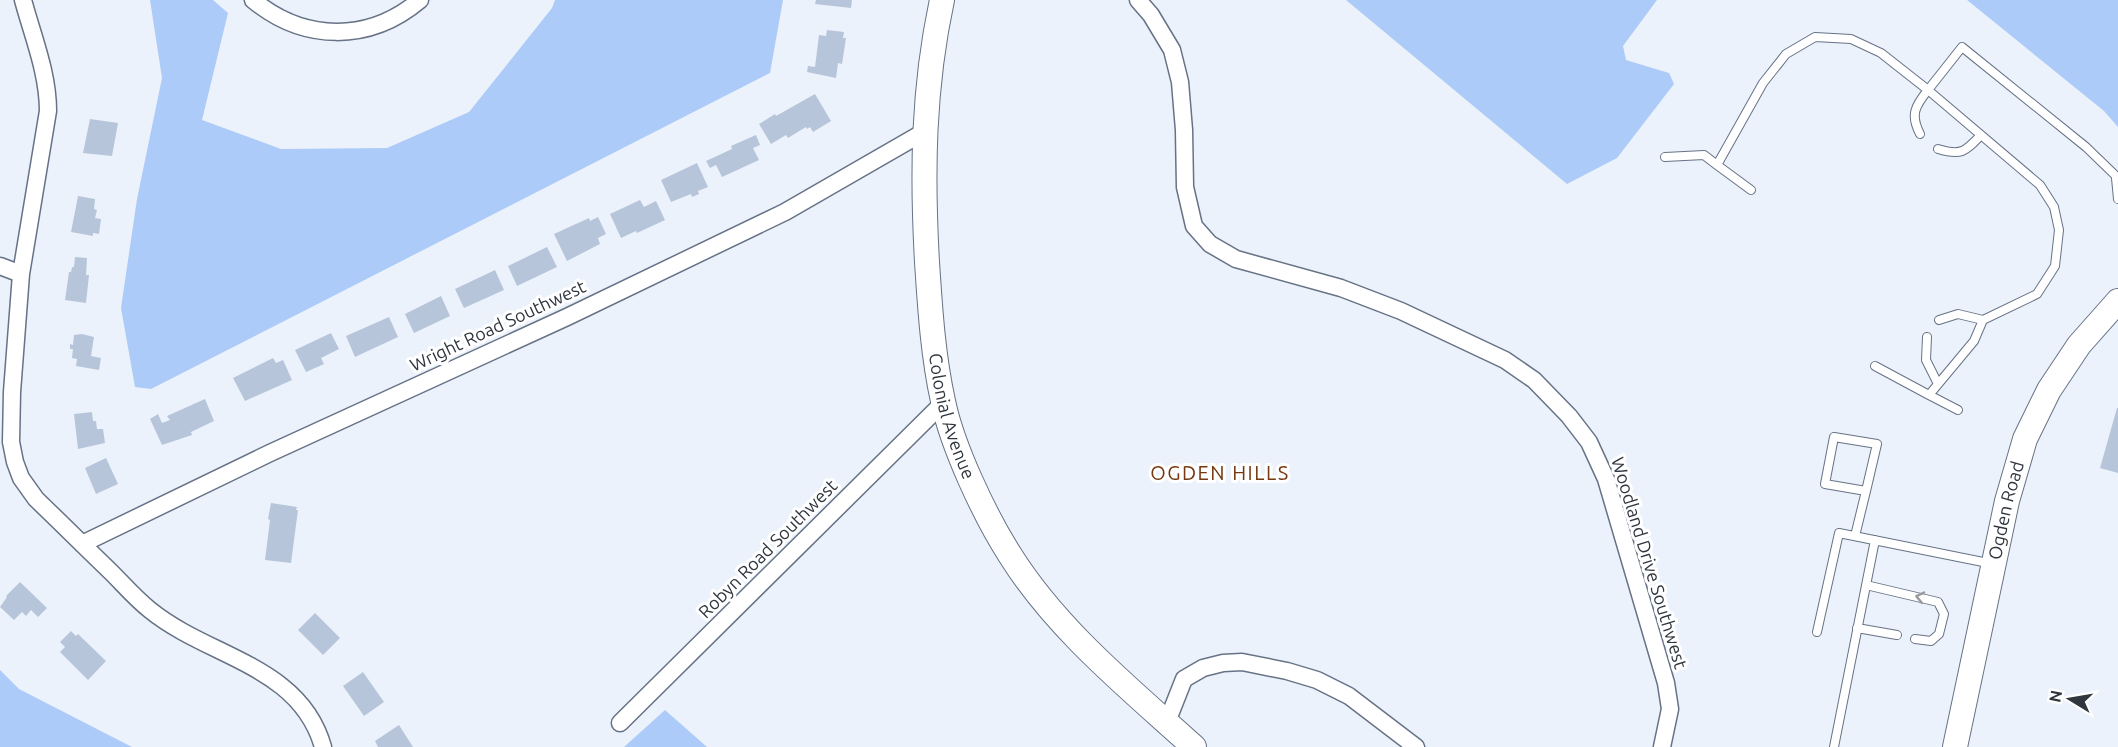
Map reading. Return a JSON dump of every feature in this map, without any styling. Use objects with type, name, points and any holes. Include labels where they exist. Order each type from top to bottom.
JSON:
[{"type":"main road","name":"Colonial Avenue","points":[[942,0],[928,82],[923,193],[929,287],[943,403],[985,509],[1010,555],[1064,626],[1194,747]]},
{"type":"main road","name":"Ogden Road","points":[[1955,747],[2007,501],[2025,440],[2049,390],[2079,345],[2118,301]]},
{"type":"street","points":[[22,0],[48,90],[48,111],[21,274],[12,392],[11,442],[21,478],[36,499],[149,609],[195,639],[265,674],[291,692],[302,704],[315,725],[323,747]]},
{"type":"street","points":[[253,0],[284,21],[327,32],[345,32],[366,29],[390,21],[420,0]]},
{"type":"street","name":"Woodland Drive Southwest","points":[[1138,0],[1151,15],[1172,50],[1180,82],[1185,187],[1194,226],[1210,244],[1236,259],[1341,288],[1401,311],[1505,360],[1534,381],[1569,416],[1589,441],[1606,479],[1666,684],[1670,709],[1662,747]]},
{"type":"street","name":"Wright Road Southwest","points":[[82,544],[270,453],[567,317],[785,212],[924,132]]},
{"type":"street","points":[[0,266],[21,274]]},
{"type":"street","name":"Robyn Road Southwest","points":[[620,723],[943,403]]},
{"type":"street","points":[[1167,722],[1184,679],[1203,668],[1223,663],[1242,662],[1317,680],[1349,696],[1416,747]]},
{"type":"lane","points":[[1717,165],[1763,83],[1786,54],[1815,37],[1851,39],[1881,53],[2040,185],[2054,207],[2059,230],[2055,266],[2037,294],[1983,320],[1958,314],[1939,320]]},
{"type":"lane","points":[[1920,134],[1914,123],[1916,105],[1962,47],[2086,147],[2117,178],[2118,199]]},
{"type":"lane","points":[[1938,149],[1953,154],[1967,150],[1981,135]]},
{"type":"lane","points":[[1665,157],[1704,155],[1751,190]]},
{"type":"lane","points":[[1929,394],[1974,341],[1983,320]]},
{"type":"lane","points":[[1927,338],[1926,360],[1938,384]]},
{"type":"lane","points":[[1875,366],[1958,410]]},
{"type":"lane","points":[[1855,536],[1866,491],[1877,444],[1834,437],[1825,484],[1866,491]]},
{"type":"lane","points":[[1817,632],[1839,532],[1994,564]]},
{"type":"lane","points":[[1837,746],[1875,540]]},
{"type":"lane","points":[[1866,585],[1938,602],[1944,614],[1939,634],[1931,641],[1915,639]]},
{"type":"lane","points":[[1857,628],[1897,635]]},
{"type":"shaded area","points":[[150,0],[213,0],[228,13],[202,120],[281,149],[387,148],[469,112],[552,8],[555,0],[783,0],[770,73],[151,389],[135,387],[121,308],[137,199],[162,78]]},
{"type":"shaded area","points":[[1346,0],[1657,0],[1623,46],[1626,60],[1669,73],[1674,84],[1617,158],[1567,184]]},
{"type":"shaded area","points":[[1967,0],[2118,0],[2118,127],[2104,111]]},
{"type":"shaded area","points":[[0,670],[19,689],[132,747],[0,747]]},
{"type":"shaded area","points":[[665,710],[707,747],[624,747]]},
{"type":"building","points":[[816,0],[852,0],[851,8],[815,4]]},
{"type":"building","points":[[827,30],[844,32],[843,38],[846,38],[842,64],[838,63],[836,78],[807,72],[808,66],[815,67],[819,35],[826,36]]},
{"type":"building","points":[[815,94],[831,121],[813,132],[810,127],[807,129],[806,127],[788,138],[786,135],[771,144],[759,124]]},
{"type":"building","points":[[90,119],[118,123],[112,156],[83,153]]},
{"type":"building","points":[[756,135],[760,145],[753,148],[759,160],[722,177],[716,165],[710,168],[706,161]]},
{"type":"building","points":[[697,163],[708,187],[698,191],[699,194],[692,197],[691,194],[671,202],[661,180]]},
{"type":"building","points":[[78,196],[95,199],[94,209],[97,210],[95,218],[101,219],[99,234],[93,233],[93,236],[71,232]]},
{"type":"building","points":[[640,200],[644,207],[656,201],[665,220],[621,238],[610,214]]},
{"type":"building","points":[[598,217],[606,234],[598,238],[600,244],[567,261],[554,234],[589,218],[590,221]]},
{"type":"building","points":[[547,247],[557,267],[517,286],[508,266]]},
{"type":"building","points":[[75,257],[87,258],[86,275],[89,275],[86,303],[65,300],[69,272],[74,267]]},
{"type":"building","points":[[495,270],[504,290],[464,308],[455,289]]},
{"type":"building","points":[[441,296],[450,316],[414,333],[405,314]]},
{"type":"building","points":[[389,317],[398,337],[355,357],[346,336]]},
{"type":"building","points":[[331,333],[339,349],[321,358],[324,364],[306,372],[295,350]]},
{"type":"building","points":[[74,335],[94,337],[91,356],[101,358],[99,370],[76,366],[77,359],[72,358],[73,349],[70,349],[70,344],[73,345]]},
{"type":"building","points":[[273,358],[276,363],[283,360],[292,380],[245,401],[233,378]]},
{"type":"building","points":[[205,399],[214,421],[191,432],[192,435],[162,445],[150,419],[158,414],[162,423],[170,420],[167,416]]},
{"type":"building","points":[[2118,408],[2118,473],[2100,468]]},
{"type":"building","points":[[92,412],[97,429],[103,429],[105,443],[78,449],[74,414]]},
{"type":"building","points":[[106,458],[118,484],[96,494],[85,468]]},
{"type":"building","points":[[271,503],[297,507],[296,510],[298,510],[291,563],[265,560]]},
{"type":"building","points":[[20,582],[47,608],[38,617],[31,610],[26,616],[22,612],[14,620],[0,607],[6,596]]},
{"type":"building","points":[[315,613],[340,638],[323,655],[298,630]]},
{"type":"building","points":[[71,631],[76,636],[78,634],[106,661],[88,680],[60,652],[65,647],[60,642]]},
{"type":"building","points":[[363,672],[384,702],[364,716],[343,686]]},
{"type":"building","points":[[399,725],[413,747],[378,747],[375,741]]},
{"type":"district","name":"OGDEN HILLS","points":[[1220,473]]}]
